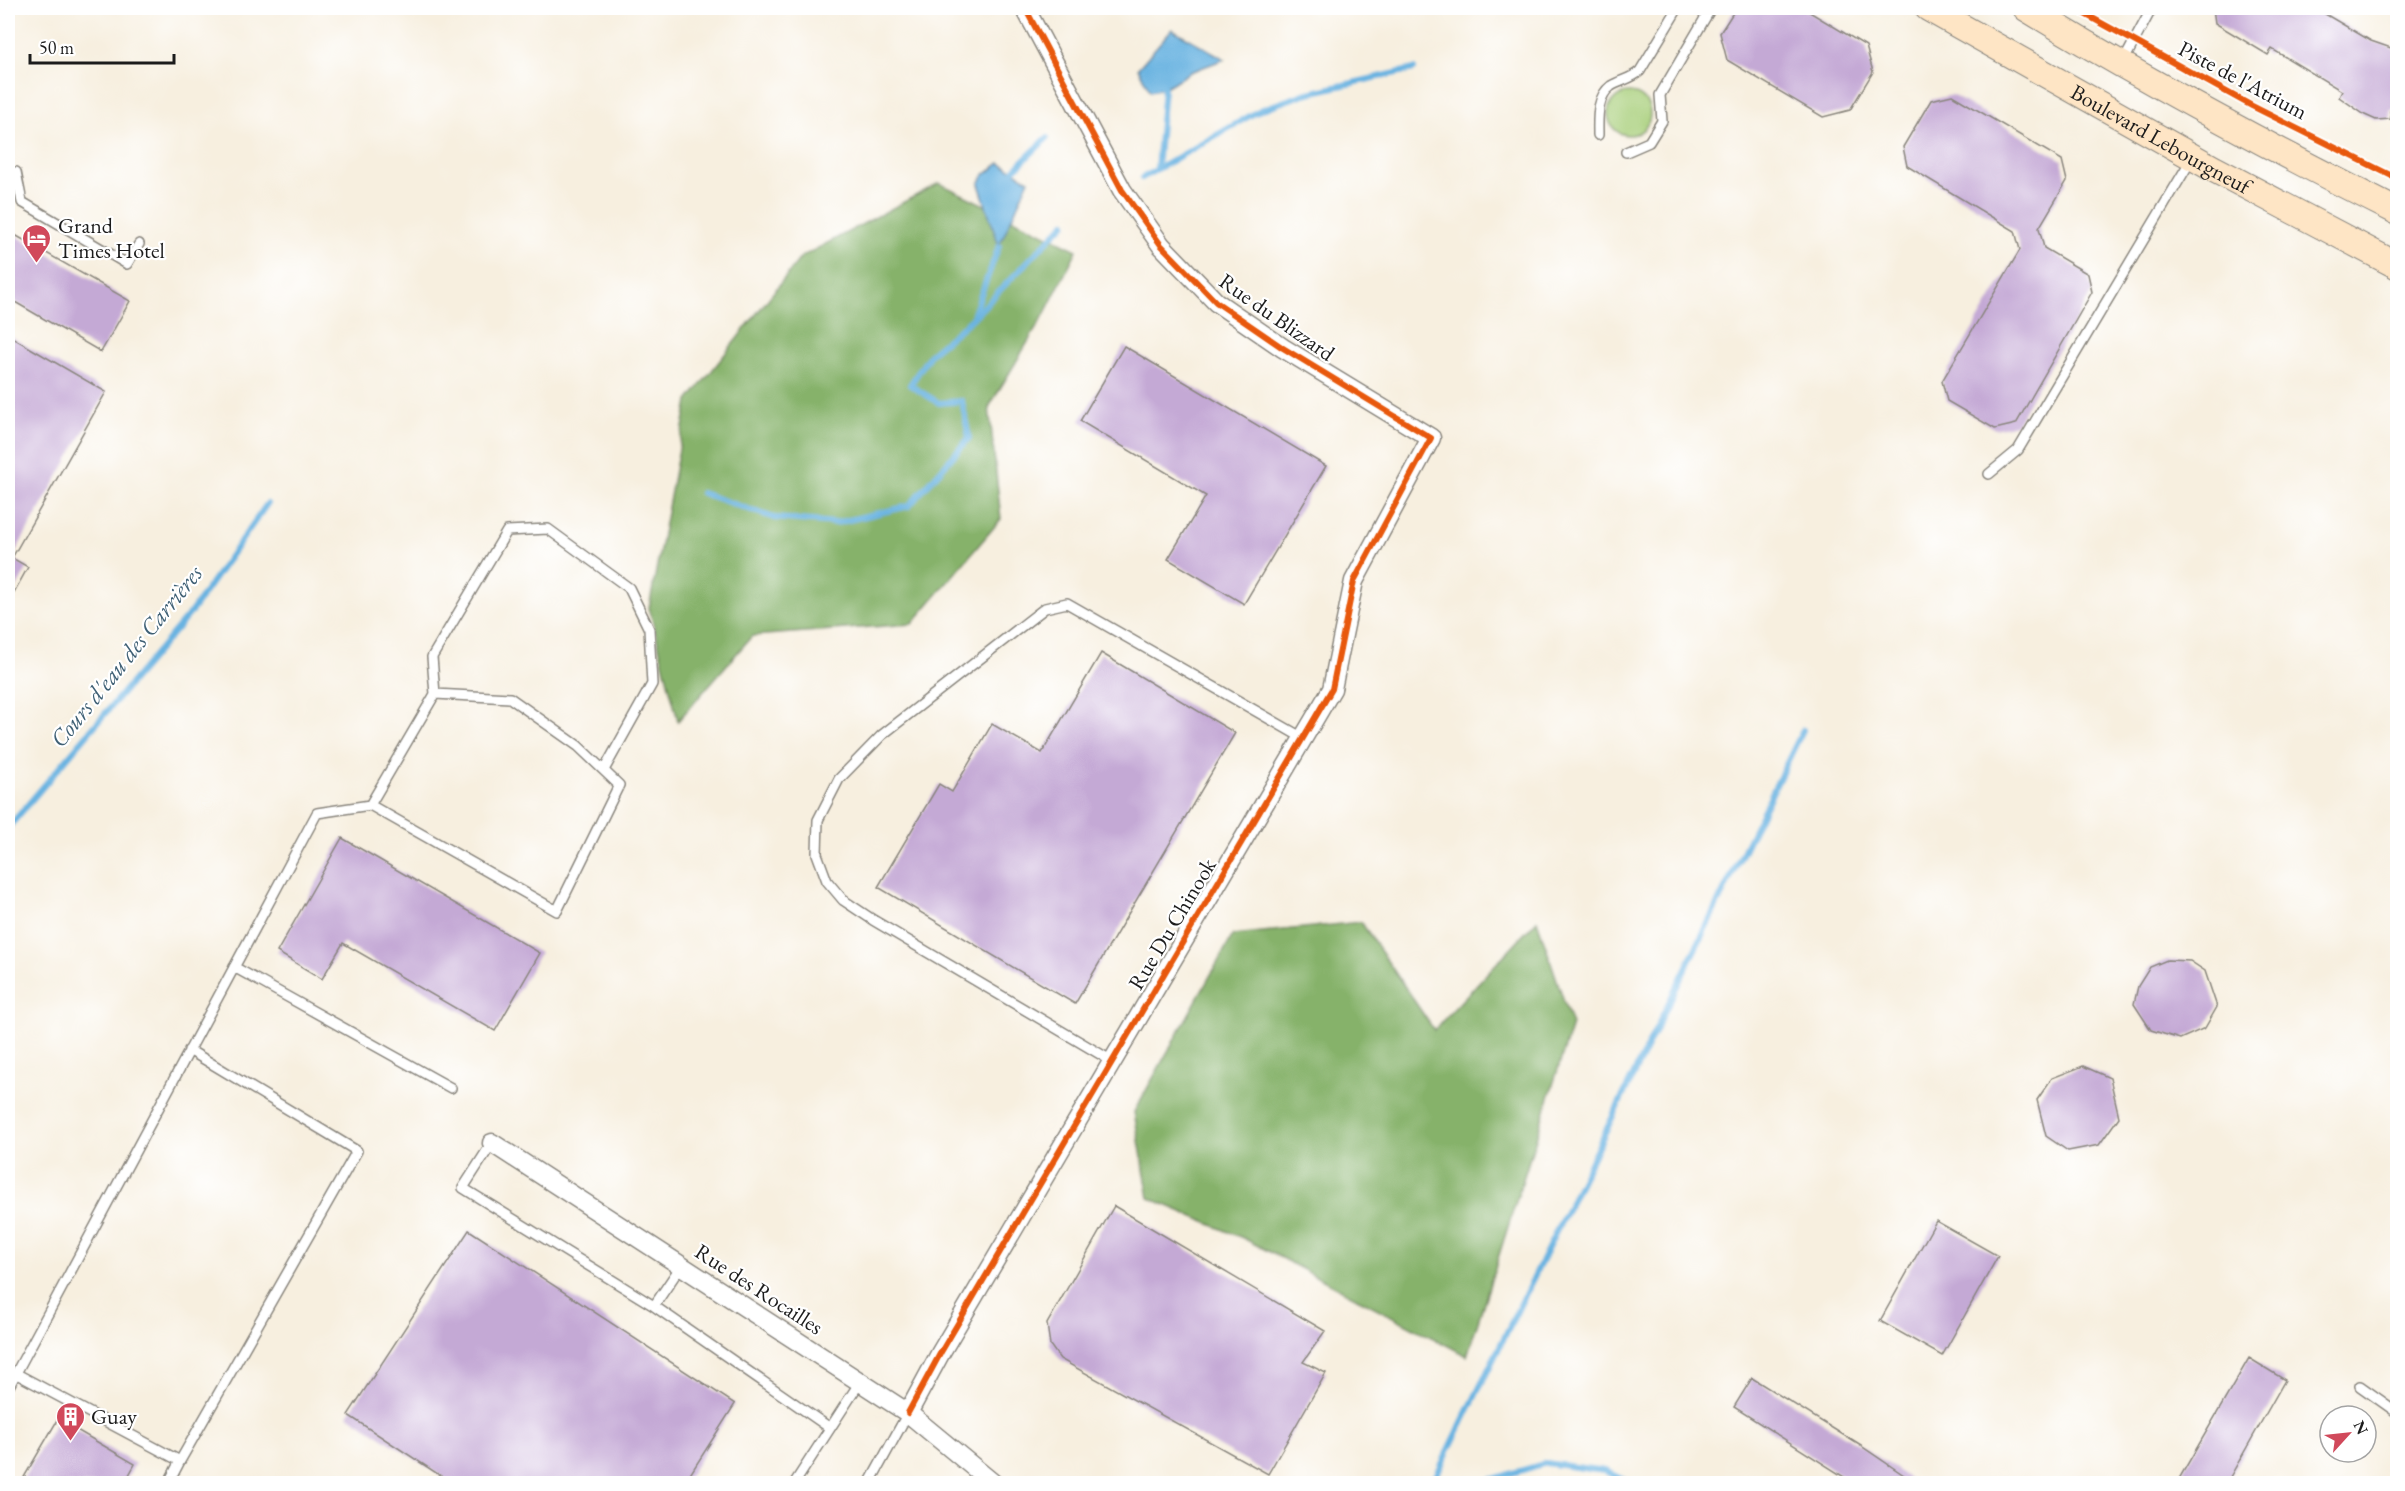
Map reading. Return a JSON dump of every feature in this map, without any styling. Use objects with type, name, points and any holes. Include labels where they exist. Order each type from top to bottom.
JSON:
[{"type":"main road","name":"Boulevard Lebourgneuf","points":[[1928,8],[2193,157],[2394,261]]},
{"type":"main road","name":"Boulevard Lebourgneuf","points":[[2026,8],[2121,66],[2267,146],[2397,212]]},
{"type":"street","name":"Rue du Blizzard","points":[[1024,8],[1122,190],[1161,245],[1216,302],[1283,348],[1431,438]]},
{"type":"street","name":"Rue Du Chinook","points":[[908,1413],[941,1352],[1332,689],[1354,581],[1431,438]]},
{"type":"street","name":"Rue des Rocailles","points":[[492,1143],[908,1413],[994,1484]]},
{"type":"lane","points":[[1598,135],[1599,104],[1610,87],[1632,78],[1640,71],[1678,8]]},
{"type":"lane","points":[[1626,152],[1649,142],[1662,121],[1660,95],[1712,8]]},
{"type":"lane","points":[[2121,66],[2152,8]]},
{"type":"lane","points":[[1989,474],[2018,450],[2193,157]]},
{"type":"lane","points":[[16,171],[22,202],[32,208],[127,264],[139,244]]},
{"type":"lane","points":[[370,805],[435,694],[432,657],[507,531],[548,529],[630,588],[649,629],[652,684],[604,770]]},
{"type":"lane","points":[[1112,1061],[843,900],[828,881],[817,854],[818,820],[839,779],[882,735],[1045,608],[1067,603],[1303,738]]},
{"type":"lane","points":[[8,1388],[317,813],[370,805],[557,911],[619,785],[578,746],[510,698],[435,694]]},
{"type":"lane","points":[[234,967],[451,1088]]},
{"type":"lane","points":[[168,1484],[357,1151],[189,1050]]},
{"type":"lane","points":[[492,1143],[463,1188],[654,1306],[830,1428]]},
{"type":"lane","points":[[654,1306],[681,1266]]},
{"type":"lane","points":[[15,1373],[180,1461]]},
{"type":"lane","points":[[794,1484],[860,1382]]},
{"type":"lane","points":[[2360,1386],[2397,1413]]},
{"type":"lane","points":[[869,1484],[908,1413]]},
{"type":"green space","points":[[1629,93],[1637,94],[1644,99],[1649,106],[1649,122],[1644,129],[1637,134],[1629,135],[1621,134],[1614,129],[1609,122],[1608,114],[1609,106],[1614,99],[1621,94]]},
{"type":"green space","points":[[939,183],[1077,250],[1043,317],[989,407],[1001,519],[912,624],[752,636],[678,721],[649,608],[688,401],[801,257]]},
{"type":"green space","points":[[1537,920],[1572,1025],[1467,1356],[1245,1239],[1149,1198],[1134,1112],[1233,935],[1361,922],[1434,1030]]},
{"type":"water","points":[[1172,29],[1225,59],[1190,72],[1164,88],[1150,91],[1138,68]]},
{"type":"water","points":[[1000,163],[1029,180],[999,246],[979,184],[984,175]]},
{"type":"building","points":[[1736,8],[1803,8],[1866,46],[1873,72],[1850,110],[1823,117],[1727,60],[1720,33]]},
{"type":"building","points":[[2213,8],[2315,8],[2371,41],[2397,50],[2397,109],[2390,111],[2391,119],[2376,120],[2365,115],[2339,97],[2342,91],[2272,49],[2268,55],[2215,23]]},
{"type":"building","points":[[1952,95],[2062,160],[2067,181],[2039,228],[2044,248],[2088,274],[2092,292],[2016,424],[1995,429],[1947,401],[1942,381],[2020,250],[2015,231],[1907,166],[1903,147],[1931,100]]},
{"type":"building","name":"Grand Times Hotel","points":[[8,231],[130,301],[101,352],[8,298]]},
{"type":"building","points":[[8,335],[106,392],[12,558],[28,567],[8,603]]},
{"type":"building","points":[[1124,346],[1326,466],[1244,604],[1168,559],[1206,496],[1080,421]]},
{"type":"building","points":[[1101,653],[1235,733],[1075,1004],[878,887],[939,784],[952,792],[992,724],[1042,753]]},
{"type":"building","points":[[342,838],[540,953],[495,1031],[343,943],[322,979],[277,952]]},
{"type":"building","points":[[2167,960],[2190,961],[2205,971],[2217,1007],[2205,1028],[2180,1039],[2151,1030],[2134,1004],[2138,986],[2150,967]]},
{"type":"building","points":[[2083,1066],[2110,1078],[2119,1117],[2099,1145],[2068,1151],[2046,1136],[2037,1100],[2052,1078]]},
{"type":"building","points":[[1114,1206],[1325,1331],[1303,1362],[1326,1373],[1268,1474],[1060,1359],[1050,1345],[1047,1324]]},
{"type":"building","points":[[1936,1221],[1998,1256],[1942,1356],[1880,1321]]},
{"type":"building","points":[[469,1230],[735,1404],[684,1484],[453,1484],[348,1415]]},
{"type":"building","points":[[2249,1358],[2285,1380],[2226,1484],[2176,1484]]},
{"type":"building","points":[[1752,1378],[1917,1484],[1855,1484],[1734,1407]]},
{"type":"building","name":"Guay","points":[[58,1419],[135,1464],[124,1484],[20,1484]]},
{"type":"waterway","name":"Cours d'eau des Carrières","points":[[1142,178],[1260,110],[1304,94],[1414,69]]},
{"type":"waterway","points":[[1157,169],[1164,88]]},
{"type":"waterway","points":[[1014,170],[1047,138]]},
{"type":"waterway","name":"Cours d'eau des Carrières","points":[[702,493],[774,518],[836,523],[909,506],[969,438],[962,401],[939,403],[910,385],[931,353],[972,319],[1065,223]]},
{"type":"waterway","points":[[973,316],[999,246]]},
{"type":"waterway","name":"Cours d'eau des Carrières","points":[[8,828],[191,612],[267,504]]},
{"type":"waterway","points":[[1432,1484],[1803,730]]},
{"type":"waterway","points":[[1477,1484],[1546,1463],[1605,1471],[1631,1484]]},
{"type":"cycle path","points":[[908,1413],[941,1352],[1332,689],[1354,581],[1431,438],[1283,348],[1216,302],[1161,245],[1122,190],[1025,8]]},
{"type":"cycle path","name":"Piste de l'Atrium","points":[[2074,8],[2252,106],[2398,179]]},
{"type":"place","name":"Grand Times Hotel","points":[[37,264]]},
{"type":"place","name":"Guay","points":[[70,1442]]}]
